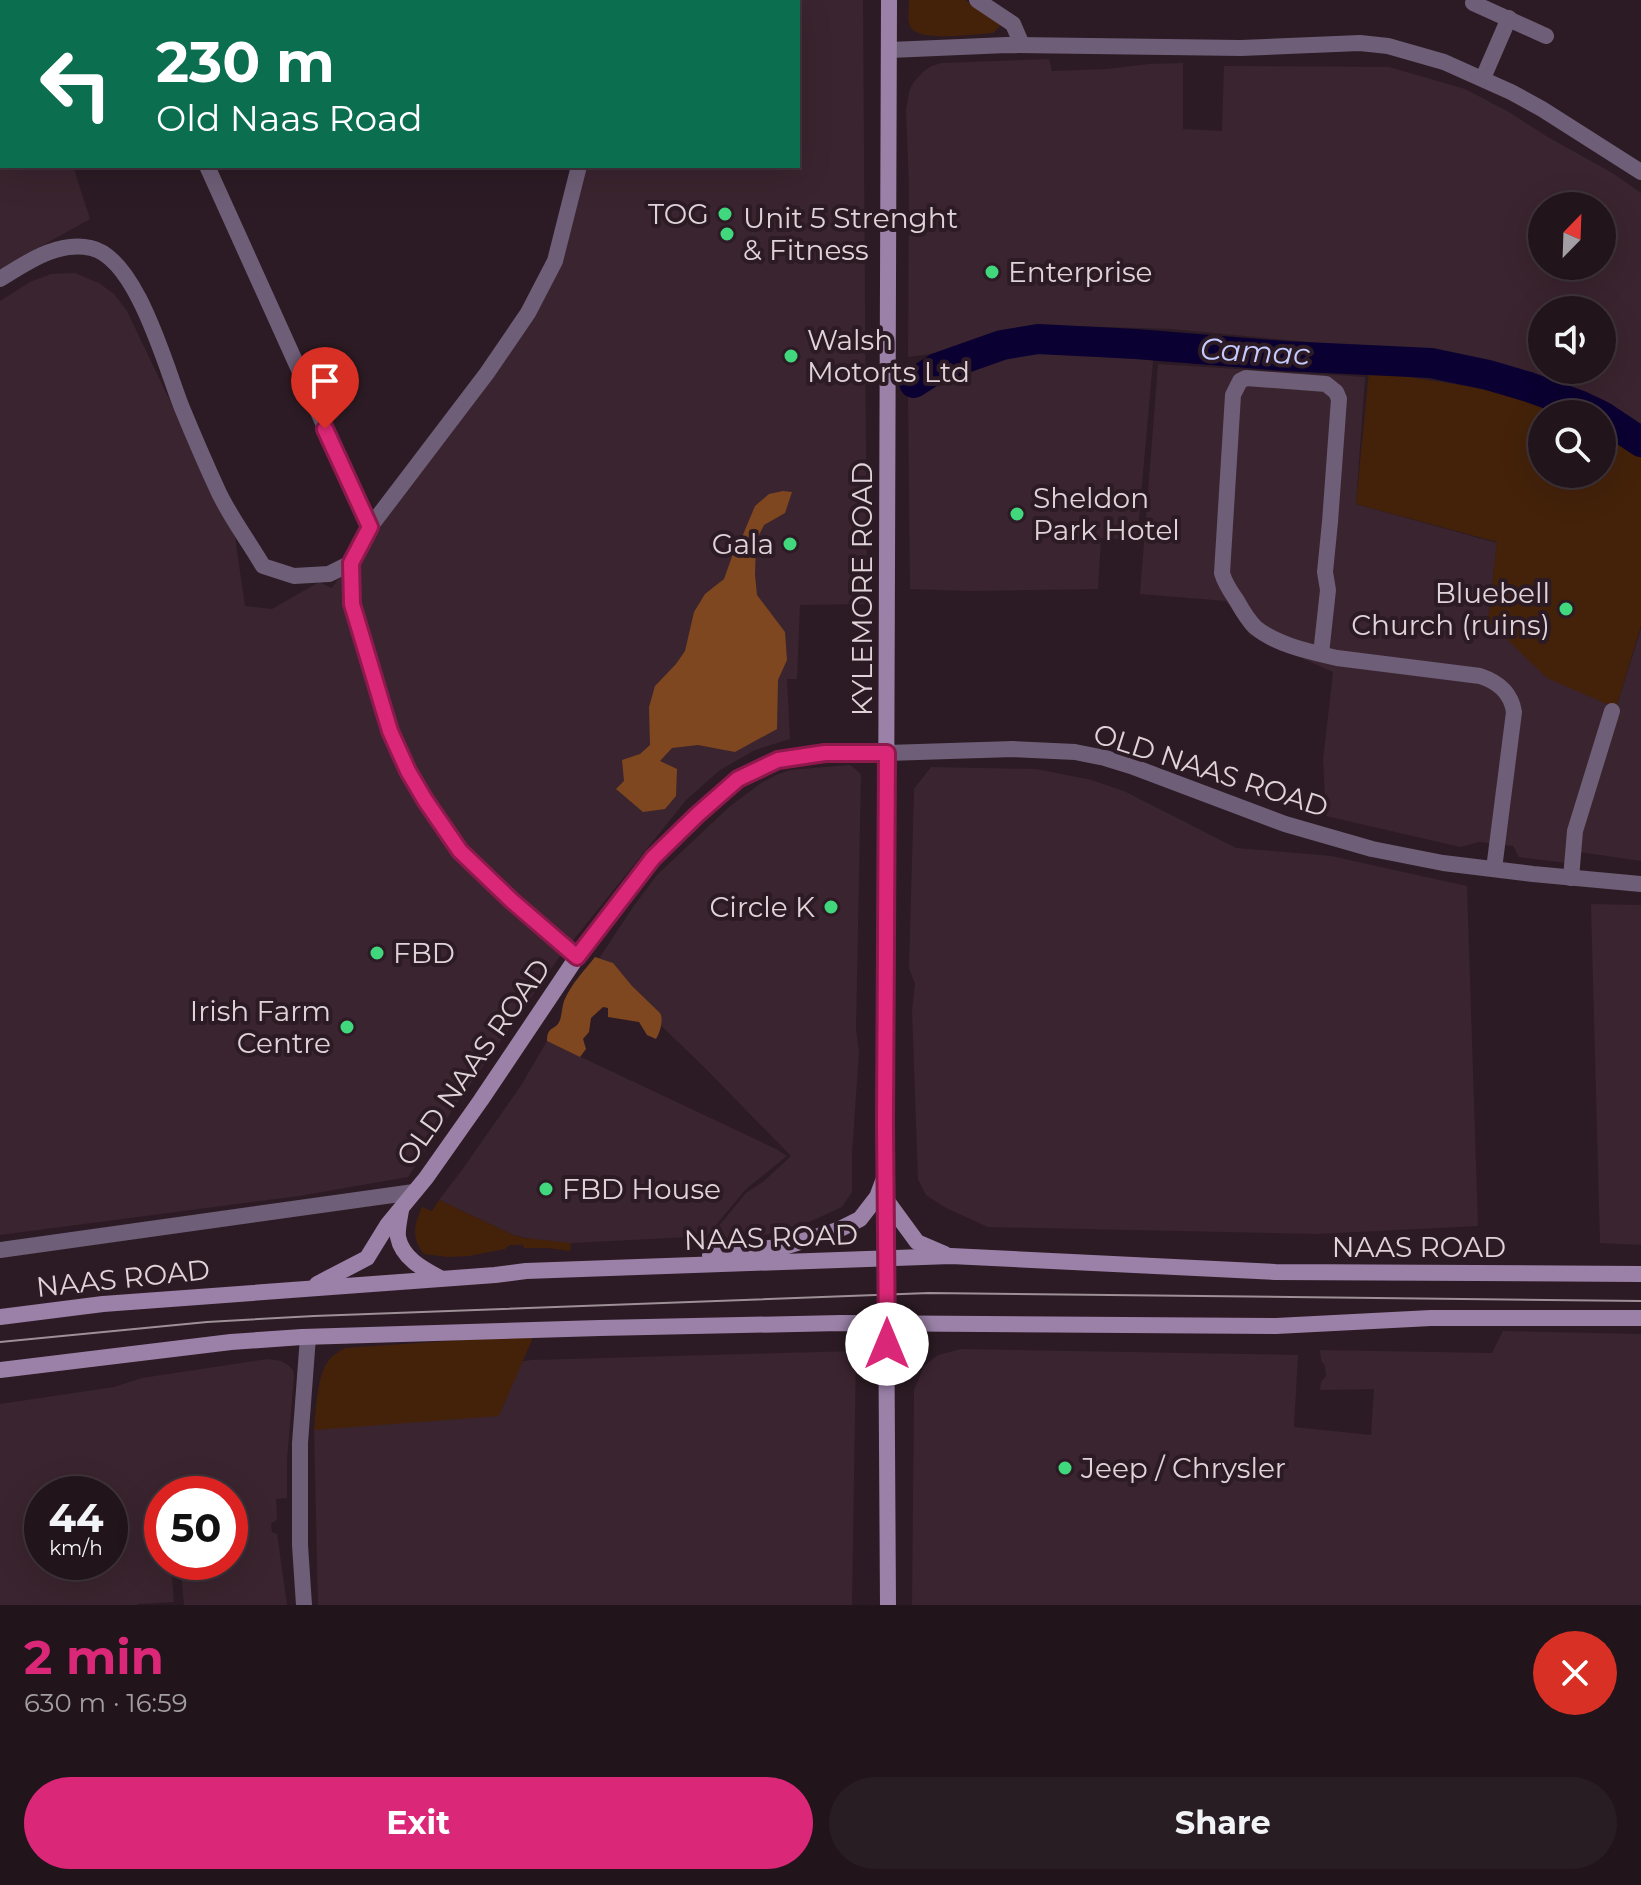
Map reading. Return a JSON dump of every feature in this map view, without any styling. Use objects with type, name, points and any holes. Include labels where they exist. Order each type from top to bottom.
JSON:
[{"type":"main road","name":"KYLEMORE ROAD","points":[[888,1605],[889,0]]},
{"type":"main road","name":"OLD NAAS ROAD","points":[[311,1288],[367,1258],[388,1224],[426,1178],[481,1100],[577,957],[653,858],[697,815],[738,779],[778,760],[825,753],[887,753]]},
{"type":"main road","points":[[634,1267],[676,1257],[787,1246],[838,1230],[860,1219],[877,1197],[886,1174]]},
{"type":"main road","points":[[886,1200],[917,1242],[951,1256]]},
{"type":"main road","name":"OLD NAAS ROAD","points":[[401,1208],[398,1236],[405,1250],[413,1262],[440,1278]]},
{"type":"main road","name":"NAAS ROAD","points":[[0,1317],[103,1304],[526,1271],[951,1256],[1275,1272],[1641,1274]]},
{"type":"main road","points":[[0,1370],[216,1344],[308,1337],[887,1323],[1276,1326],[1443,1317],[1641,1318]]},
{"type":"street","points":[[977,0],[1013,24],[1022,45]]},
{"type":"street","points":[[1473,3],[1546,36]]},
{"type":"street","points":[[1483,78],[1509,18]]},
{"type":"street","points":[[890,50],[1022,45],[1241,48],[1360,43],[1388,46],[1444,62],[1483,78],[1532,103],[1641,172]]},
{"type":"street","points":[[208,168],[370,527]]},
{"type":"street","points":[[577,957],[460,851],[408,771],[390,731],[355,617],[351,563],[370,527],[487,373],[528,313],[555,261],[578,168]]},
{"type":"street","points":[[0,279],[45,253],[67,248],[92,248],[114,261],[130,282],[155,334],[220,495],[263,566],[294,576],[329,574],[351,563]]},
{"type":"street","points":[[1321,654],[1328,590],[1325,572],[1338,395],[1326,384],[1246,378],[1236,385],[1233,395],[1222,573],[1228,588],[1257,629],[1279,641],[1321,654],[1480,676],[1506,691],[1514,712],[1494,869]]},
{"type":"street","points":[[1571,878],[1575,831],[1612,711]]},
{"type":"street","name":"OLD NAAS ROAD","points":[[887,753],[1013,749],[1075,752],[1105,758],[1320,835],[1372,849],[1443,863],[1641,884]]},
{"type":"street","points":[[0,1250],[414,1192]]},
{"type":"street","points":[[304,1605],[300,1545],[300,1443],[308,1337]]},
{"type":"shaded area","points":[[800,0],[863,0],[867,604],[800,605],[797,679],[787,679],[790,739],[755,750],[720,770],[687,799],[558,959],[408,1177],[299,1196],[0,1235],[0,301],[30,282],[51,274],[75,273],[99,283],[114,294],[127,311],[235,537],[245,606],[272,609],[319,582],[332,588],[555,261],[578,168],[800,168]]},
{"type":"shaded area","points":[[909,0],[965,0],[1001,25],[993,33],[924,34],[910,26]]},
{"type":"shaded area","points":[[1049,59],[1052,71],[1183,63],[1183,129],[1222,131],[1224,66],[1389,67],[1465,89],[1614,174],[1641,193],[1641,424],[1616,410],[1616,400],[1595,400],[1554,384],[1616,384],[1616,296],[1528,296],[1528,375],[1460,358],[1372,348],[1172,329],[1042,325],[1015,328],[953,351],[908,357],[906,110],[913,83],[931,66]]},
{"type":"shaded area","points":[[0,168],[74,168],[90,219],[0,269]]},
{"type":"shaded area","points":[[1021,348],[1154,350],[1137,540],[1101,538],[1098,589],[910,589],[908,392]]},
{"type":"shaded area","points":[[1158,364],[1365,377],[1356,504],[1497,543],[1488,621],[1616,708],[1641,629],[1641,861],[1579,852],[1566,863],[1519,857],[1513,846],[1479,842],[1460,847],[1326,816],[1323,760],[1333,672],[1250,635],[1226,601],[1140,594]]},
{"type":"shaded area","points":[[1369,371],[1493,390],[1528,403],[1528,488],[1616,488],[1616,442],[1635,453],[1641,458],[1641,626],[1616,708],[1547,678],[1488,621],[1497,542],[1356,504]]},
{"type":"shaded area","points":[[792,492],[785,513],[764,525],[756,541],[755,575],[757,595],[785,632],[787,660],[778,680],[777,729],[735,752],[698,745],[672,748],[660,761],[677,769],[676,796],[665,809],[643,812],[616,789],[624,781],[622,760],[640,754],[650,745],[649,707],[655,686],[685,651],[694,612],[705,594],[724,579],[755,506],[769,494]]},
{"type":"shaded area","points":[[850,765],[861,774],[856,1030],[859,1052],[852,1192],[842,1207],[807,1223],[753,1237],[708,1239],[746,1193],[791,1156],[596,963],[657,875],[729,807],[761,783],[790,770]]},
{"type":"shaded area","points":[[931,767],[1036,769],[1092,780],[1126,792],[1236,848],[1331,856],[1467,886],[1478,1226],[1317,1234],[988,1227],[926,1195],[918,1179],[912,1011],[915,984],[909,968],[914,789]]},
{"type":"shaded area","points":[[1591,904],[1641,905],[1641,1245],[1600,1243]]},
{"type":"shaded area","points":[[595,957],[613,963],[660,1013],[662,1022],[656,1039],[647,1035],[639,1022],[608,1017],[608,1008],[603,1007],[591,1018],[589,1032],[583,1039],[586,1049],[580,1057],[547,1041],[548,1033],[560,1020],[570,989]]},
{"type":"shaded area","points":[[547,1041],[787,1156],[745,1190],[707,1236],[554,1244],[513,1235],[439,1200],[520,1087]]},
{"type":"shaded area","points":[[439,1200],[513,1235],[571,1243],[570,1251],[510,1245],[505,1249],[469,1256],[424,1254],[416,1237],[417,1220],[422,1207],[432,1211]]},
{"type":"shaded area","points":[[1503,1331],[1641,1334],[1641,1605],[912,1605],[914,1390],[924,1366],[938,1355],[961,1349],[1298,1355],[1294,1427],[1371,1435],[1374,1389],[1320,1390],[1326,1376],[1320,1350],[1492,1353]]},
{"type":"shaded area","points":[[534,1335],[499,1416],[314,1430],[325,1366],[345,1348]]},
{"type":"shaded area","points":[[856,1351],[852,1605],[318,1605],[314,1430],[322,1412],[366,1384],[531,1360]]},
{"type":"shaded area","points":[[267,1359],[281,1361],[293,1370],[287,1498],[276,1499],[277,1519],[271,1524],[272,1532],[277,1534],[287,1605],[184,1605],[182,1580],[248,1580],[248,1476],[144,1476],[144,1580],[172,1580],[174,1602],[0,1605],[0,1404],[114,1387],[142,1378]]},
{"type":"waterway","name":"Camac","points":[[914,383],[937,368],[1002,345],[1038,339],[1431,363],[1488,375],[1565,400]]},
{"type":"waterway","name":"Camac","points":[[1616,425],[1641,442]]},
{"type":"tram line","points":[[0,1342],[207,1322],[314,1316],[929,1293],[1641,1301]]},
{"type":"place","name":"TOG","points":[[725,214]]},
{"type":"place","name":"Unit 5 Strenght & Fitness","points":[[727,234]]},
{"type":"place","name":"Enterprise","points":[[992,272]]},
{"type":"place","name":"Walsh Motorts Ltd","points":[[791,356]]},
{"type":"place","name":"Sheldon Park Hotel","points":[[1017,514]]},
{"type":"place","name":"Gala","points":[[790,544]]},
{"type":"place","name":"Bluebell Church (ruins)","points":[[1566,609]]},
{"type":"place","name":"Circle K","points":[[831,907]]},
{"type":"place","name":"FBD","points":[[377,953]]},
{"type":"place","name":"Irish Farm Centre","points":[[347,1027]]},
{"type":"place","name":"FBD House","points":[[546,1189]]},
{"type":"place","name":"Jeep / Chrysler","points":[[1065,1468]]},
{"type":"route","points":[[325,429],[370,527],[351,563],[352,604],[390,731],[408,771],[460,851],[492,884],[577,957],[653,858],[738,779],[778,760],[825,753],[887,753],[887,1344]]}]
